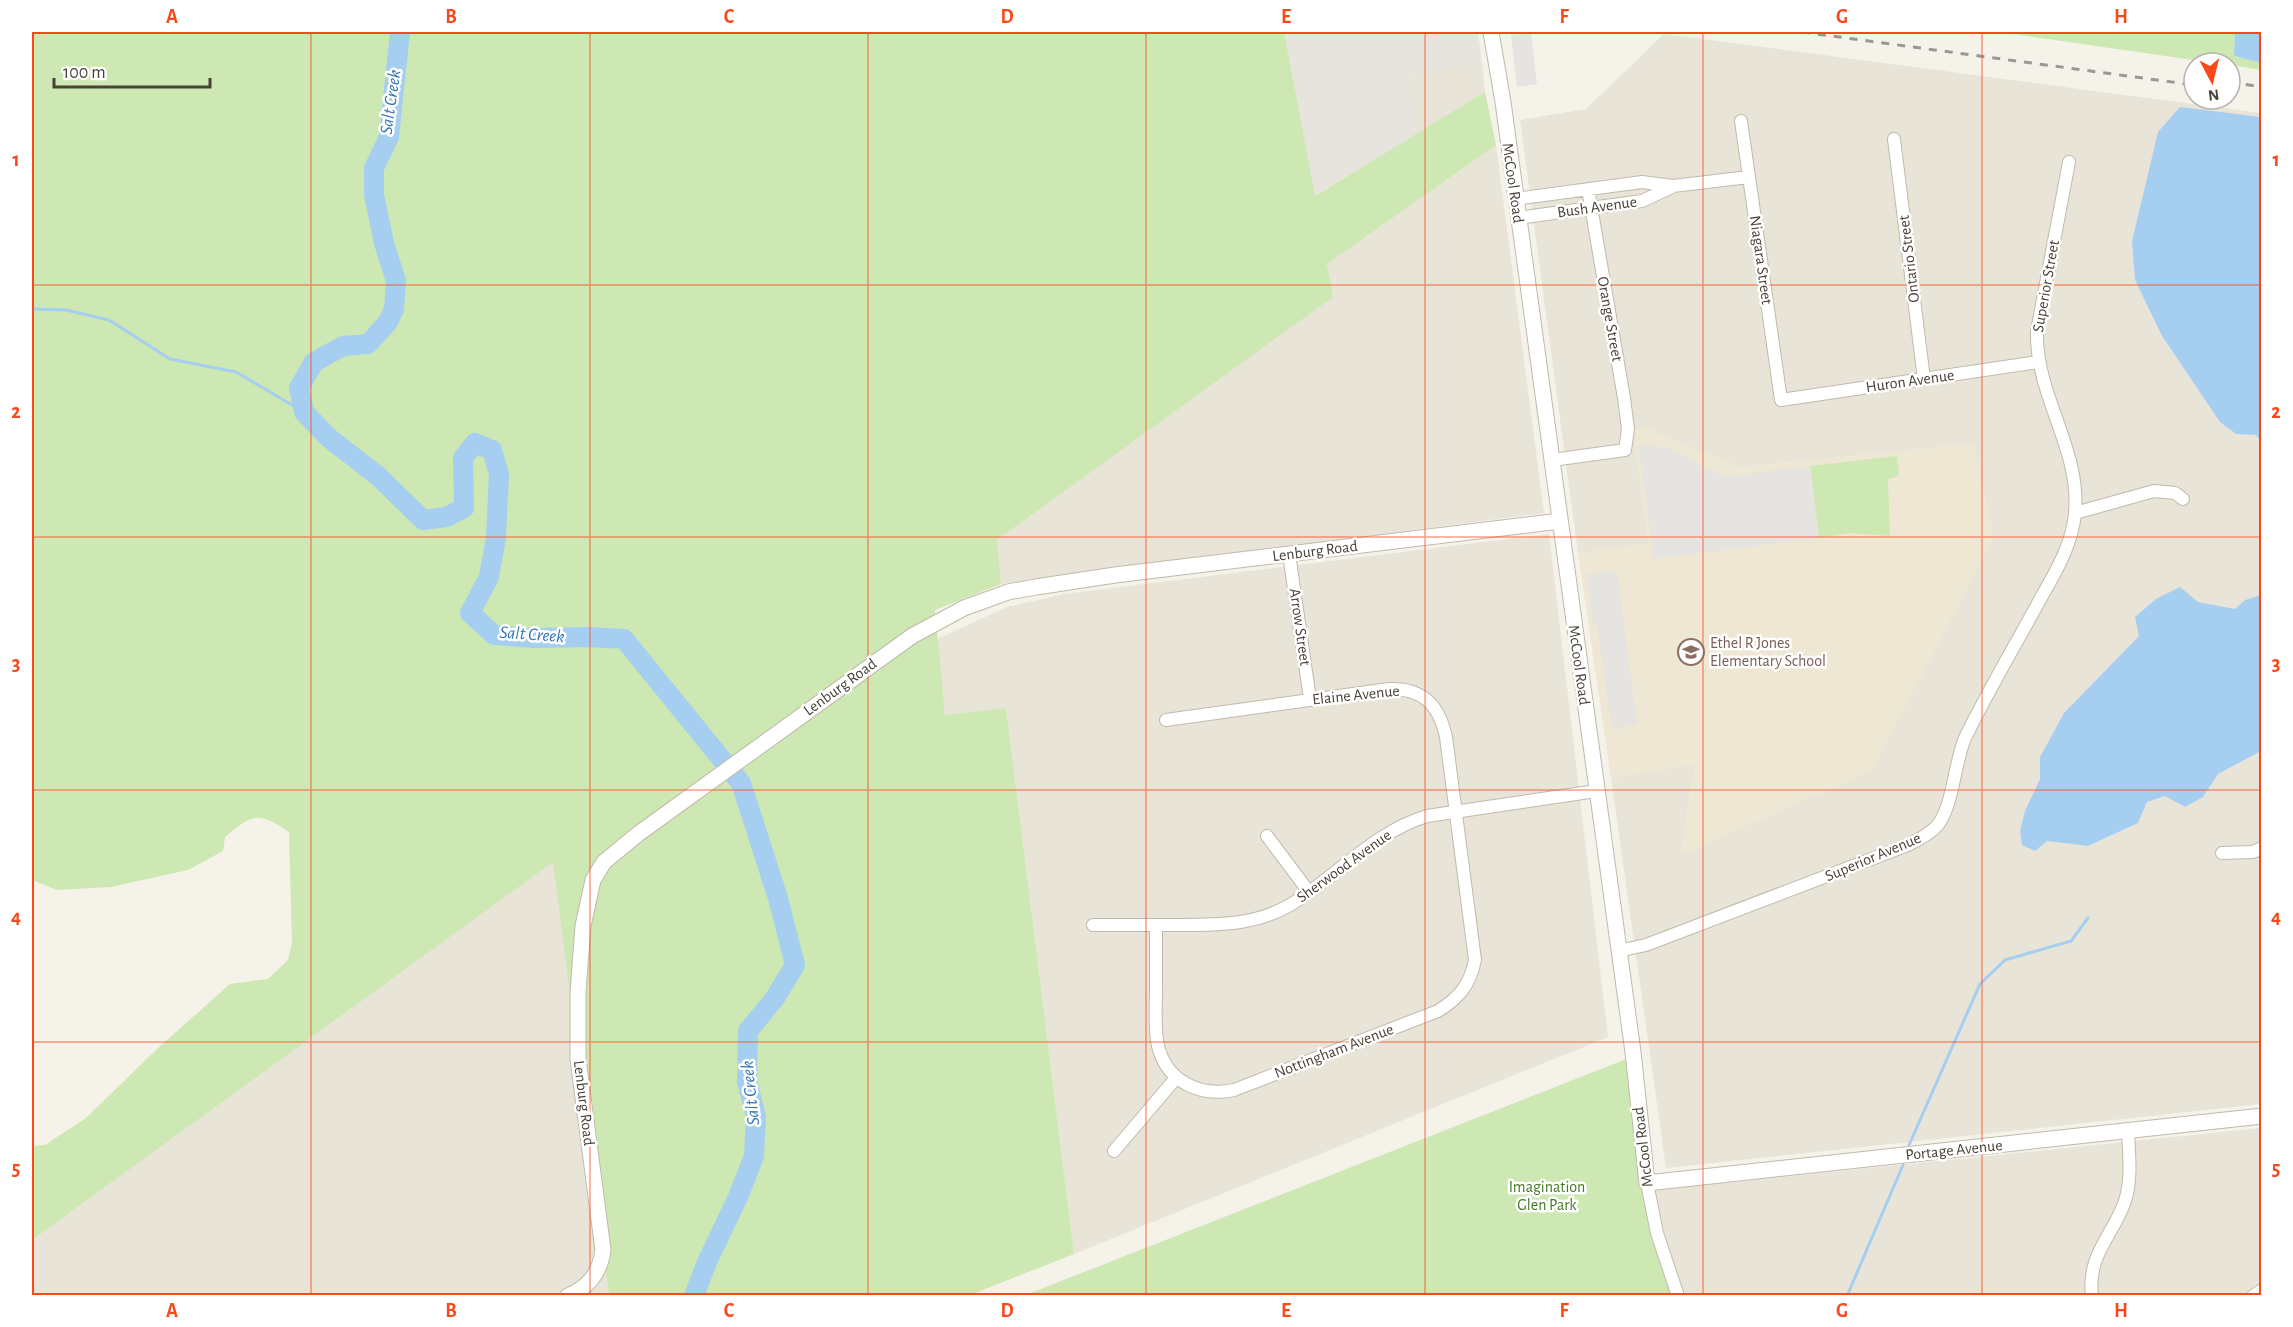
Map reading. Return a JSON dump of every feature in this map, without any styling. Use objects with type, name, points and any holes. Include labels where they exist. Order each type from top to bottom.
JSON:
[{"type":"street","name":"McCool Road","points":[[1491,32],[1633,1052],[1647,1183],[1656,1233],[1678,1296]]},
{"type":"street","name":"Niagara Street","points":[[1741,120],[1781,400]]},
{"type":"street","name":"Ontario Street","points":[[1894,138],[1924,380]]},
{"type":"street","name":"Superior Street","points":[[2069,162],[2037,331],[2038,362],[2067,449],[2074,481],[2075,513]]},
{"type":"street","name":"Bush Avenue","points":[[1515,199],[1642,182],[1673,186],[1749,177]]},
{"type":"street","name":"Bush Avenue","points":[[1518,218],[1642,201],[1673,186]]},
{"type":"street","name":"Orange Street","points":[[1552,460],[1625,450],[1628,429],[1588,189]]},
{"type":"street","name":"Huron Avenue","points":[[1781,400],[2038,362]]},
{"type":"street","points":[[2075,513],[2154,491],[2175,493],[2183,499]]},
{"type":"street","name":"Superior Avenue","points":[[1618,951],[1646,945],[1908,845],[1936,827],[1944,817],[1948,805],[1961,746],[2063,558],[2075,513]]},
{"type":"street","name":"Lenburg Road","points":[[568,1296],[582,1289],[593,1279],[600,1266],[603,1250],[580,1081],[577,1038],[578,992],[583,926],[590,890],[599,869],[615,852],[912,636],[943,618],[1008,592],[1115,575],[1560,521]]},
{"type":"street","name":"Arrow Street","points":[[1289,554],[1310,699]]},
{"type":"street","name":"Elaine Avenue","points":[[1166,720],[1310,699],[1398,689],[1409,690],[1430,702],[1443,724],[1456,811]]},
{"type":"street","name":"Sherwood Avenue","points":[[1093,925],[1243,923],[1275,913],[1309,892],[1397,828],[1427,816],[1596,791]]},
{"type":"street","name":"Nottingham Avenue","points":[[1176,1078],[1198,1090],[1212,1092],[1233,1090],[1438,1011],[1461,996],[1472,973],[1475,960],[1456,811]]},
{"type":"street","points":[[1267,836],[1309,892]]},
{"type":"street","points":[[2222,853],[2253,852],[2262,848]]},
{"type":"street","points":[[1114,1151],[1176,1078],[1167,1067],[1158,1046],[1156,925]]},
{"type":"street","name":"Portage Avenue","points":[[1647,1183],[2262,1116]]},
{"type":"street","points":[[2092,1296],[2092,1274],[2098,1252],[2121,1212],[2126,1198],[2129,1184],[2128,1132]]},
{"type":"street","points":[[2253,1296],[2262,1290]]},
{"type":"shaded area","points":[[1284,32],[1478,32],[1482,63],[1409,74],[1416,135],[1314,196]]},
{"type":"shaded area","points":[[1531,32],[1537,84],[1517,87],[1511,35]]},
{"type":"shaded area","points":[[1664,34],[2182,103],[2135,280],[2162,336],[2220,422],[2236,434],[2256,435],[2261,442],[2261,595],[2245,600],[2235,610],[2198,602],[2139,636],[2064,713],[2040,757],[2040,779],[2025,811],[2047,841],[2088,846],[2138,823],[2147,802],[2165,796],[2203,797],[2217,774],[2261,751],[2261,1104],[1666,1168],[1611,778],[1695,764],[1681,854],[1974,444],[1741,467],[1647,429],[1633,430],[1649,544],[1578,553],[1520,120],[1586,109]]},
{"type":"shaded area","points":[[1482,63],[1485,92],[1416,135],[1409,74]]},
{"type":"shaded area","points":[[2242,110],[2261,113],[2261,117],[2207,111]]},
{"type":"shaded area","points":[[1496,145],[1544,513],[1001,584],[997,540],[1332,297],[1327,264]]},
{"type":"shaded area","points":[[1647,429],[1742,467],[1974,444],[1994,537],[1872,771],[1681,855],[1695,765],[1611,778],[1578,553],[1649,544],[1633,430]]},
{"type":"shaded area","points":[[1638,444],[1673,450],[1724,477],[1810,466],[1819,538],[1654,559]]},
{"type":"shaded area","points":[[1549,534],[1608,1037],[1074,1254],[1006,708],[945,716],[937,639],[1007,607],[1064,594]]},
{"type":"shaded area","points":[[1617,571],[1637,724],[1612,729],[1597,624],[1593,624],[1586,574]]},
{"type":"shaded area","points":[[554,861],[609,1295],[32,1295],[32,1240]]},
{"type":"shaded area","points":[[2261,1128],[2261,1295],[1673,1295],[1653,1238],[1646,1191]]},
{"type":"green space","points":[[32,32],[1284,32],[1315,196],[1485,92],[1496,145],[1327,264],[1333,297],[997,540],[1001,584],[935,610],[945,715],[1006,708],[1074,1254],[970,1295],[609,1295],[553,862],[32,1240],[32,1146],[45,1145],[86,1118],[157,1049],[230,984],[268,979],[288,960],[292,943],[289,832],[262,818],[255,818],[242,824],[225,837],[223,851],[188,870],[111,887],[57,890],[32,880]]},
{"type":"green space","points":[[1999,32],[2235,32],[2234,51],[2182,51],[2182,58]]},
{"type":"green space","points":[[2242,58],[2261,63],[2261,70],[2242,67]]},
{"type":"green space","points":[[1897,456],[1899,476],[1888,479],[1890,536],[1849,533],[1819,538],[1810,466]]},
{"type":"green space","name":"Imagination Glen Park","points":[[1629,1058],[1653,1238],[1673,1295],[1023,1296]]},
{"type":"water","points":[[2235,32],[2261,32],[2261,63],[2242,58],[2242,51],[2234,51]]},
{"type":"water","points":[[2180,107],[2182,111],[2212,111],[2261,117],[2261,442],[2256,435],[2236,434],[2220,422],[2162,336],[2135,280],[2132,241],[2158,132]]},
{"type":"water","points":[[2180,587],[2198,602],[2235,609],[2245,600],[2261,595],[2261,751],[2218,774],[2203,797],[2185,807],[2165,796],[2147,802],[2138,823],[2088,846],[2047,841],[2035,851],[2022,845],[2020,831],[2025,811],[2040,779],[2040,757],[2064,713],[2139,636],[2135,617],[2156,599]]},
{"type":"waterway","name":"Salt Creek","points":[[400,32],[389,137],[374,168],[374,195],[384,243],[396,281],[394,309],[388,322],[368,344],[343,346],[314,362],[299,388],[304,412],[329,438],[378,476],[423,520],[446,517],[464,508],[463,458],[475,443],[492,450],[499,474],[496,538],[489,577],[470,613],[494,635],[624,639],[741,783],[778,898],[795,965],[775,998],[748,1031],[747,1081],[756,1117],[754,1156],[694,1296]]},
{"type":"waterway","points":[[32,309],[66,310],[109,320],[170,359],[236,372],[304,412]]},
{"type":"waterway","points":[[1909,1145],[1980,984],[2005,960],[2071,941],[2088,918]]},
{"type":"waterway","points":[[1847,1296],[1903,1165]]},
{"type":"railway","points":[[1802,32],[2182,83]]},
{"type":"railway","points":[[2242,84],[2262,87]]},
{"type":"place","name":"Ethel R Jones Elementary School","points":[[1691,652]]}]
